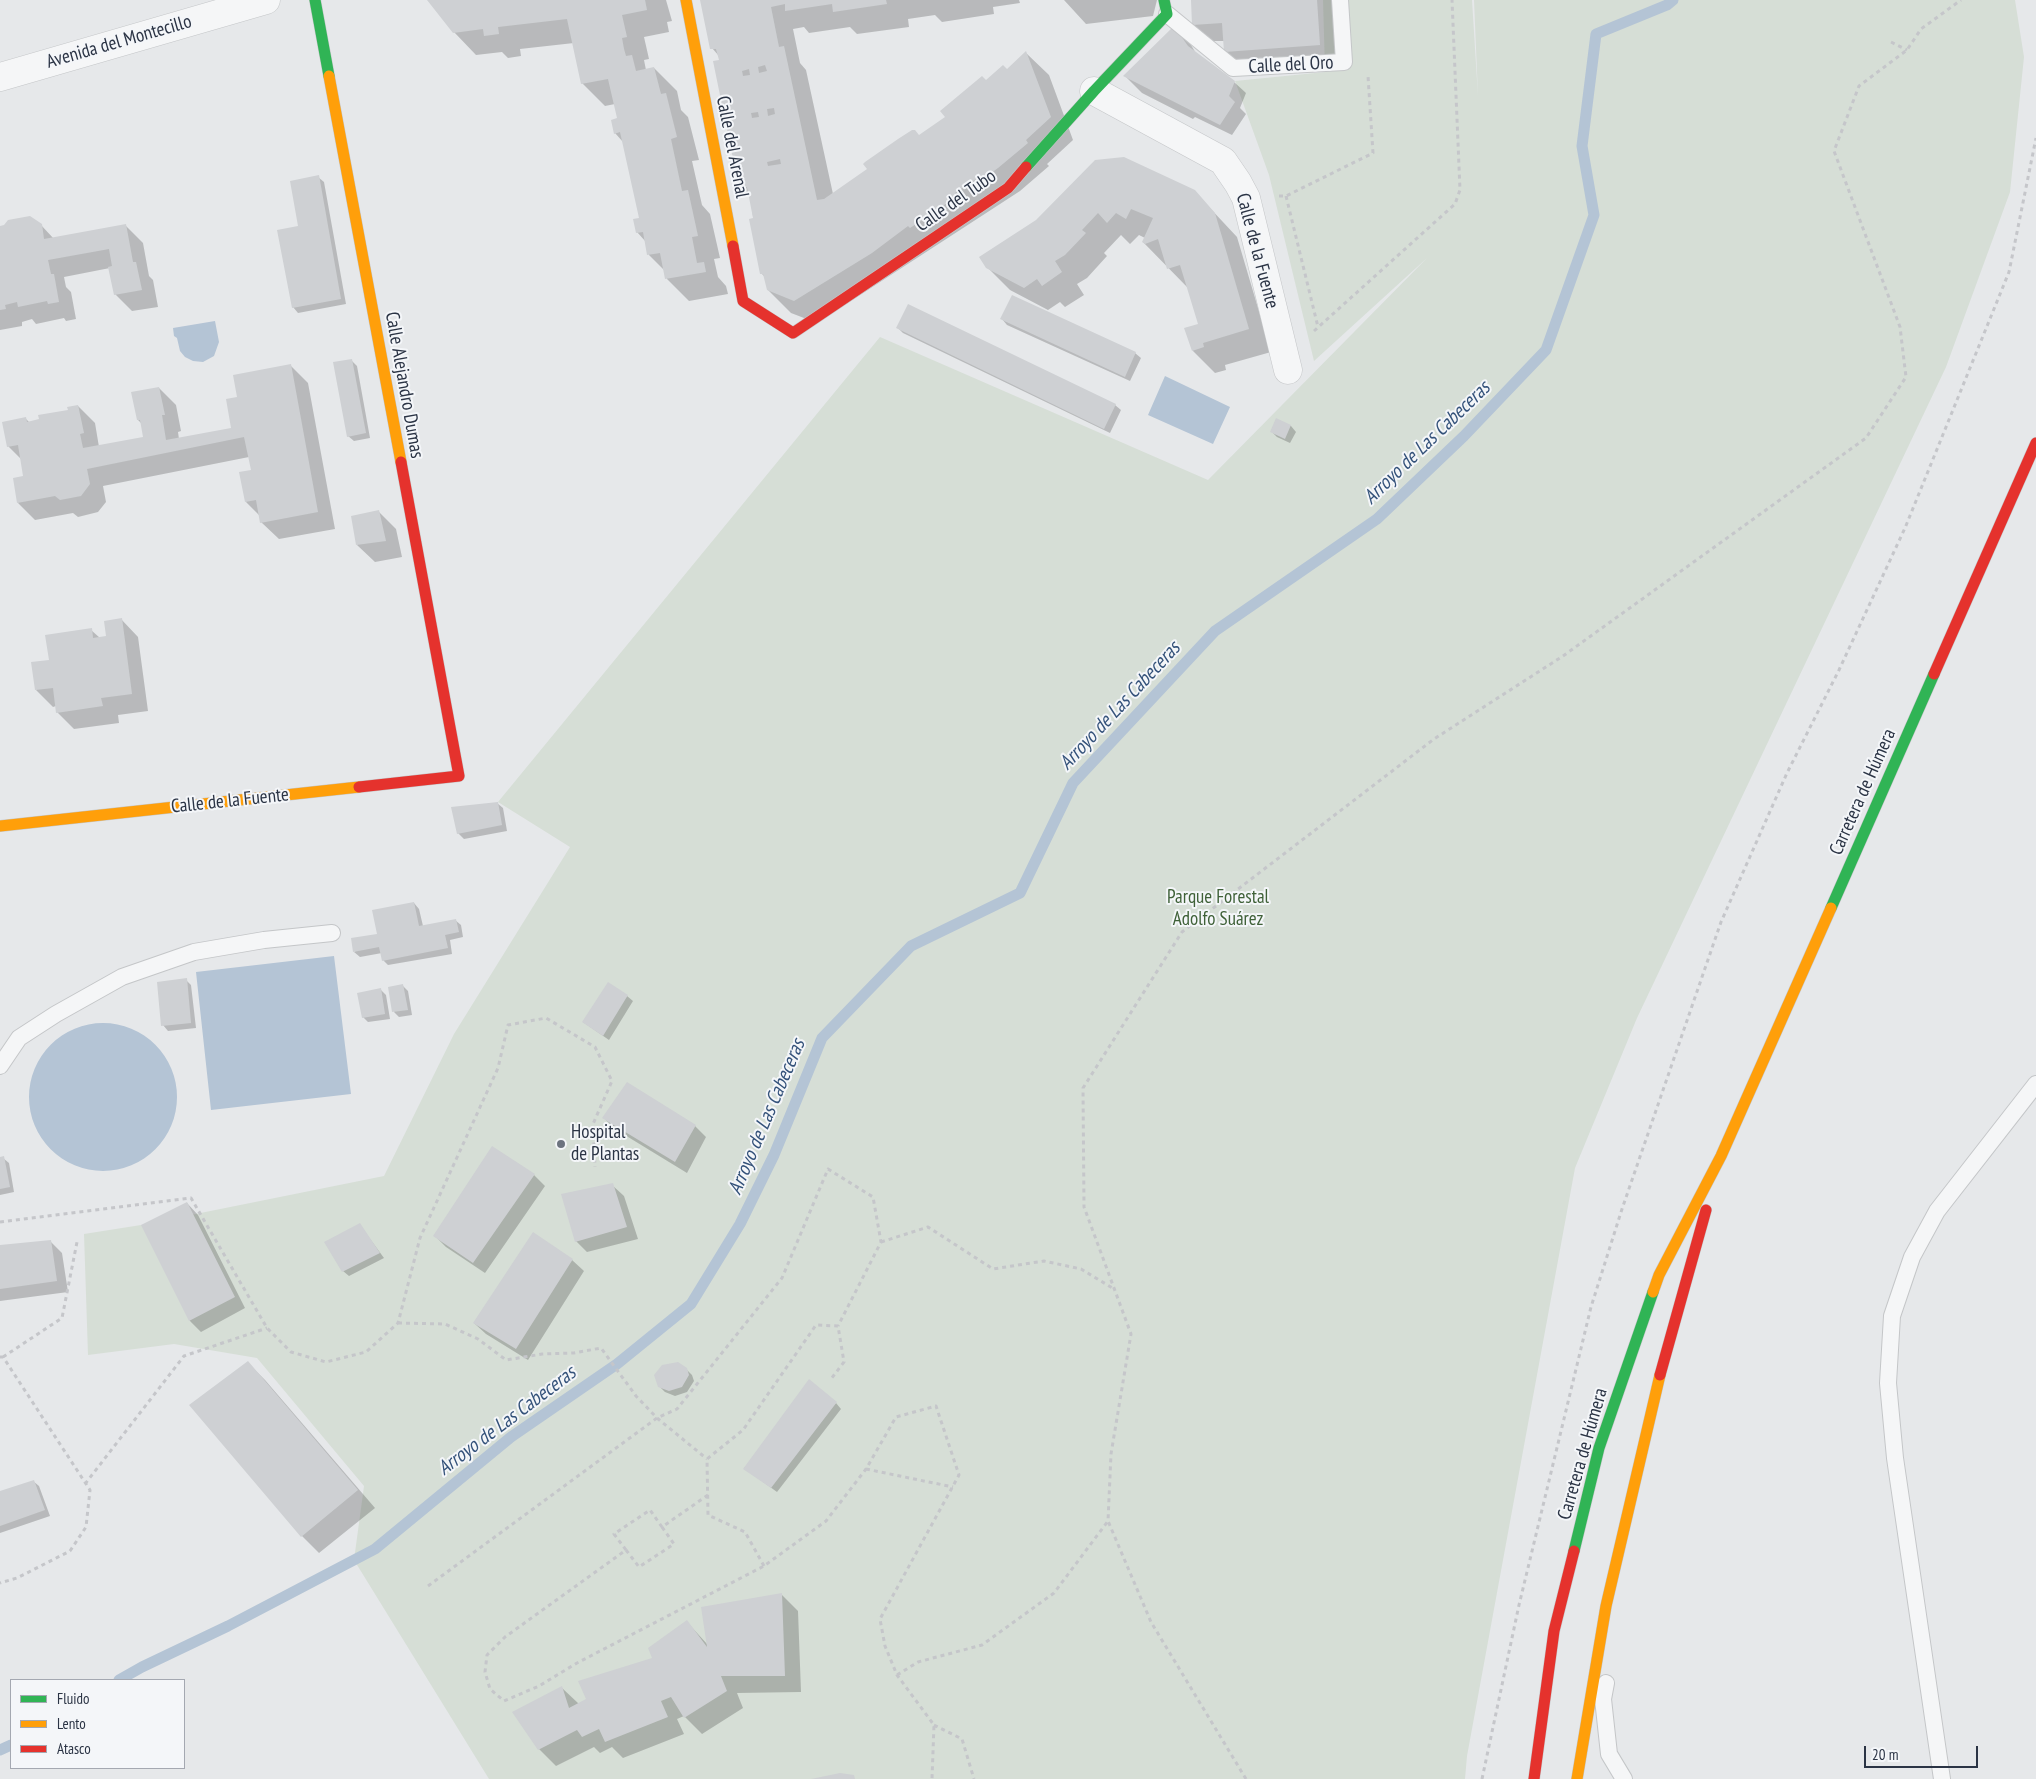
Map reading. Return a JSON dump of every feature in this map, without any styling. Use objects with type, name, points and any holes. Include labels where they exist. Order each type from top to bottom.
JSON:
[{"type":"street","name":"Avenida del Montecillo","points":[[0,77],[266,0]]},
{"type":"street","name":"Calle Alejandro Dumas","points":[[316,0],[459,776]]},
{"type":"street","name":"Calle del Arenal","points":[[686,0],[743,301]]},
{"type":"street","name":"Calle del Tubo","points":[[743,301],[793,334],[1008,188],[1166,7]]},
{"type":"street","name":"Calle de la Fuente","points":[[1094,91],[1222,161],[1238,183],[1246,198],[1288,370]]},
{"type":"street","name":"Carretera de Húmera","points":[[1534,1779],[1554,1632],[1599,1448],[1659,1275],[1721,1156],[2036,443]]},
{"type":"street","name":"Calle de la Fuente","points":[[0,826],[459,776]]},
{"type":"street","name":"Carretera de Húmera","points":[[1577,1779],[1606,1606],[1636,1476],[1658,1382],[1721,1156]]},
{"type":"lane","name":"Calle del Oro","points":[[1166,7],[1233,68],[1344,62],[1340,0]]},
{"type":"lane","points":[[0,1066],[19,1038],[56,1014],[122,977],[194,952],[264,940],[332,933]]},
{"type":"lane","points":[[1942,1779],[1895,1458],[1888,1382],[1892,1316],[1912,1257],[1938,1212],[2033,1088]]},
{"type":"lane","points":[[1624,1779],[1609,1754],[1603,1699],[1628,1559],[1636,1476]]},
{"type":"path","points":[[1368,67],[1373,153],[1286,196],[1318,327],[1455,204],[1460,190],[1452,0]]},
{"type":"path","points":[[1246,1779],[1151,1622],[1108,1521],[1111,1454],[1131,1334],[1084,1207],[1083,1088],[1182,932],[1434,739],[1563,656],[1866,438],[1906,377],[1900,327],[1834,151],[1859,86],[1908,50],[1922,29],[1961,0]]},
{"type":"path","points":[[1891,42],[1908,50]]},
{"type":"path","points":[[1482,1779],[1519,1605],[1586,1326],[1622,1209],[1721,922],[1787,774],[1839,670],[1905,528],[2009,272],[2036,138]]},
{"type":"path","points":[[0,1222],[191,1198],[267,1328],[291,1352],[326,1362],[366,1352],[398,1323],[420,1238],[498,1068],[508,1025],[546,1018],[595,1047],[612,1081],[593,1124],[595,1167]]},
{"type":"path","points":[[428,1586],[657,1418],[677,1409],[782,1278],[828,1169],[874,1197],[881,1242],[838,1326],[844,1362],[831,1379]]},
{"type":"path","points":[[881,1242],[928,1227],[992,1269],[1044,1261],[1081,1269],[1114,1289]]},
{"type":"path","points":[[0,1583],[17,1578],[70,1551],[86,1527],[90,1490],[1,1357],[62,1318],[77,1242]]},
{"type":"path","points":[[398,1323],[446,1324],[478,1339],[506,1360],[542,1354],[574,1353],[601,1348],[629,1387],[657,1418],[707,1459],[708,1515],[746,1532],[764,1566]]},
{"type":"path","points":[[707,1459],[743,1430],[816,1325],[838,1326]]},
{"type":"path","points":[[85,1484],[184,1356],[267,1328]]},
{"type":"path","points":[[626,1550],[505,1637],[487,1655],[485,1672],[490,1689],[504,1701],[539,1686],[577,1663],[764,1566],[826,1521],[866,1469],[896,1417],[936,1406],[959,1475],[880,1619],[885,1646],[897,1675],[934,1725],[962,1739],[974,1779]]},
{"type":"path","points":[[866,1469],[953,1487]]},
{"type":"path","points":[[662,1527],[708,1495]]},
{"type":"path","points":[[650,1510],[662,1527],[674,1544],[639,1567],[614,1534],[650,1510]]},
{"type":"path","points":[[897,1675],[918,1662],[982,1646],[1054,1593],[1108,1521]]},
{"type":"path","points":[[932,1779],[934,1725]]},
{"type":"green space","name":"Parque Forestal Adolfo Suárez","points":[[1323,0],[1472,0],[1478,96],[1474,0],[2015,0],[2024,57],[2010,192],[1946,367],[1637,1018],[1575,1168],[1467,1756],[1465,1779],[489,1779],[354,1560],[364,1486],[257,1358],[174,1344],[88,1355],[84,1234],[141,1225],[384,1176],[454,1034],[570,847],[498,802],[880,337],[1208,480],[1427,258],[1314,361],[1269,175],[1235,81],[1325,72]]},
{"type":"water","points":[[215,321],[219,342],[214,356],[203,362],[193,361],[185,357],[180,351],[173,328]]},
{"type":"water","points":[[1165,376],[1230,407],[1213,444],[1148,415]]},
{"type":"water","points":[[334,956],[351,1094],[211,1110],[196,972]]},
{"type":"water","points":[[103,1023],[117,1024],[131,1029],[144,1035],[155,1045],[165,1056],[171,1069],[176,1083],[176,1111],[171,1125],[165,1138],[155,1149],[144,1159],[131,1165],[117,1170],[103,1171],[89,1170],[75,1165],[62,1159],[51,1149],[41,1138],[35,1125],[30,1111],[29,1097],[30,1083],[35,1069],[41,1056],[51,1045],[62,1035],[75,1029],[89,1024]]},
{"type":"building","points":[[427,0],[645,0],[647,10],[622,15],[627,37],[622,38],[624,49],[626,56],[632,55],[636,71],[654,67],[661,94],[666,93],[677,137],[671,139],[682,191],[688,190],[698,236],[692,237],[697,263],[704,262],[706,272],[665,279],[660,253],[647,255],[643,232],[636,233],[633,219],[639,218],[620,132],[614,134],[611,120],[617,118],[608,79],[581,84],[567,19],[498,27],[499,34],[484,36],[483,29],[453,33]]},
{"type":"building","points":[[700,0],[886,0],[887,4],[833,12],[832,4],[785,11],[785,4],[771,7],[779,47],[784,46],[817,200],[824,199],[867,169],[863,164],[865,162],[898,139],[912,130],[915,130],[919,135],[945,117],[940,111],[982,76],[986,80],[1003,65],[1007,69],[1026,51],[1051,117],[1026,140],[1028,143],[998,168],[984,178],[982,175],[955,193],[957,196],[924,219],[910,228],[908,226],[872,253],[794,301],[767,290],[763,274],[760,274],[749,219],[753,218],[747,187],[739,188],[713,61],[719,60],[716,49],[710,49]],"holes":[[[765,65],[767,71],[759,73],[758,67]],[[749,69],[750,75],[743,76],[742,71]],[[774,108],[775,114],[768,116],[767,109]],[[758,112],[759,117],[752,118],[751,113]],[[780,159],[781,164],[768,166],[767,162]]]},
{"type":"building","points":[[1191,0],[1317,0],[1320,45],[1224,52],[1222,23],[1192,25]]},
{"type":"building","points":[[1174,26],[1188,46],[1235,81],[1229,96],[1235,102],[1220,125],[1123,76]]},
{"type":"building","points":[[1124,157],[1195,190],[1215,213],[1249,329],[1203,343],[1204,347],[1192,351],[1184,328],[1198,324],[1180,265],[1167,269],[1158,239],[1145,244],[1142,242],[1153,218],[1131,209],[1126,219],[1116,213],[1107,223],[1098,213],[1082,230],[1086,233],[1065,255],[1055,261],[1062,272],[1042,286],[1037,279],[1024,288],[986,268],[979,257],[1036,220],[1095,160]]},
{"type":"building","points":[[319,175],[341,299],[292,308],[277,230],[298,226],[290,181]]},
{"type":"building","points":[[30,216],[42,224],[44,239],[126,224],[133,262],[136,262],[142,290],[114,295],[108,267],[112,266],[109,249],[48,260],[51,274],[54,274],[59,302],[48,304],[47,301],[18,307],[17,302],[5,305],[6,309],[0,310],[0,226],[4,225],[8,220]]},
{"type":"building","points":[[1012,295],[1136,352],[1125,377],[1000,319]]},
{"type":"building","points":[[908,304],[1116,404],[1104,429],[896,328]]},
{"type":"building","points":[[352,359],[366,433],[347,437],[333,362]]},
{"type":"building","points":[[291,364],[318,512],[260,523],[256,500],[245,502],[239,472],[251,470],[244,437],[87,469],[90,484],[81,496],[60,500],[55,496],[17,503],[13,478],[23,476],[18,445],[7,447],[2,422],[26,417],[27,422],[39,419],[38,415],[68,410],[67,407],[78,405],[84,433],[80,434],[83,448],[143,437],[131,392],[159,387],[165,415],[162,415],[166,440],[231,428],[226,399],[237,397],[233,375]]},
{"type":"building","points":[[1276,418],[1291,425],[1285,439],[1270,432]]},
{"type":"building","points":[[379,510],[386,541],[356,545],[351,516]]},
{"type":"building","points":[[122,618],[132,694],[101,698],[103,706],[56,713],[53,688],[35,690],[31,662],[49,660],[45,635],[92,628],[93,638],[106,636],[104,621]]},
{"type":"building","points":[[498,802],[502,825],[457,834],[451,807]]},
{"type":"building","points":[[414,902],[419,926],[456,919],[459,932],[445,935],[448,948],[382,961],[379,947],[353,952],[351,938],[377,934],[372,910]]},
{"type":"building","points":[[187,978],[191,1023],[161,1026],[157,982]]},
{"type":"building","points":[[608,982],[628,995],[603,1036],[582,1022]]},
{"type":"building","points":[[403,984],[408,1010],[392,1012],[388,987]]},
{"type":"building","points":[[381,988],[385,1014],[362,1018],[357,993]]},
{"type":"building","points":[[627,1082],[696,1125],[675,1162],[602,1118]]},
{"type":"building","points":[[492,1146],[535,1174],[473,1263],[433,1236]]},
{"type":"building","points":[[4,1156],[10,1187],[0,1189],[0,1157]]},
{"type":"building","points":[[613,1183],[627,1227],[575,1242],[561,1194]]},
{"type":"building","points":[[187,1202],[235,1297],[189,1321],[141,1225]]},
{"type":"building","points":[[360,1223],[380,1253],[342,1272],[324,1242]]},
{"type":"building","points":[[533,1232],[573,1259],[516,1349],[473,1323]]},
{"type":"building","points":[[51,1240],[57,1281],[0,1289],[0,1245]]},
{"type":"building","points":[[248,1361],[358,1490],[301,1537],[189,1405]]},
{"type":"building","points":[[678,1362],[687,1368],[689,1375],[682,1387],[669,1391],[658,1387],[654,1375],[662,1365]]},
{"type":"building","points":[[809,1379],[837,1402],[771,1488],[743,1469]]},
{"type":"building","points":[[34,1480],[45,1510],[0,1526],[0,1491]]},
{"type":"building","points":[[782,1593],[785,1676],[721,1676],[727,1691],[684,1718],[671,1697],[661,1701],[668,1717],[605,1742],[599,1729],[582,1737],[577,1730],[538,1750],[512,1712],[562,1686],[569,1708],[586,1699],[578,1681],[652,1658],[648,1648],[687,1620],[707,1647],[701,1607]]},
{"type":"building","points":[[840,1773],[854,1775],[855,1779],[811,1779]]},
{"type":"waterway","name":"Arroyo de Las Cabeceras","points":[[121,1679],[228,1626],[375,1549],[511,1437],[617,1364],[691,1304],[740,1224],[774,1155],[822,1038],[911,946],[1020,893],[1073,783],[1215,631],[1377,519],[1464,436],[1546,350],[1594,215],[1582,146],[1596,34],[1667,5],[1673,0]]},
{"type":"waterway","name":"Arroyo de Las Cabeceras","points":[[0,1750],[10,1745]]},
{"type":"traffic: fast","points":[[315,0],[329,76]]},
{"type":"traffic: fast","points":[[1026,167],[1167,14],[1164,0]]},
{"type":"traffic: fast","points":[[1831,908],[1934,674]]},
{"type":"traffic: fast","points":[[1574,1551],[1599,1448],[1653,1292]]},
{"type":"traffic: slow","points":[[686,0],[733,246]]},
{"type":"traffic: slow","points":[[329,76],[401,462]]},
{"type":"traffic: slow","points":[[0,826],[359,787]]},
{"type":"traffic: slow","points":[[1653,1292],[1659,1275],[1721,1156],[1831,908]]},
{"type":"traffic: slow","points":[[1577,1779],[1606,1606],[1660,1375]]},
{"type":"traffic: jam","points":[[733,246],[743,301],[793,333],[1008,188],[1026,167]]},
{"type":"traffic: jam","points":[[1934,674],[2036,443]]},
{"type":"traffic: jam","points":[[359,787],[459,776],[401,462]]},
{"type":"traffic: jam","points":[[1660,1375],[1706,1210]]},
{"type":"traffic: jam","points":[[1534,1779],[1554,1631],[1574,1551]]},
{"type":"place","name":"Hospital de Plantas","points":[[561,1144]]}]
